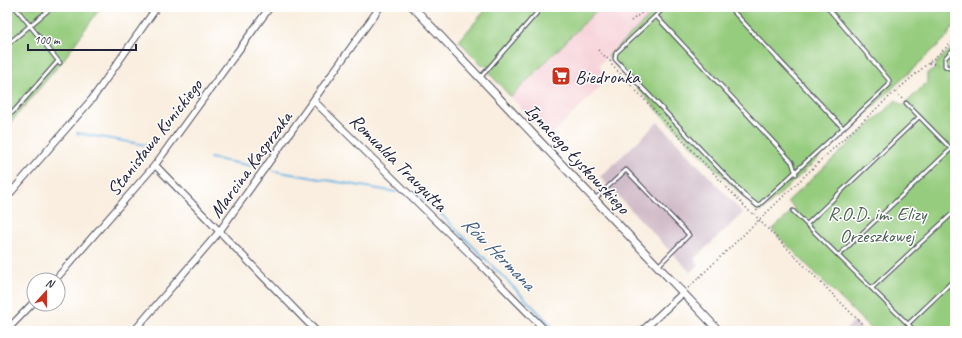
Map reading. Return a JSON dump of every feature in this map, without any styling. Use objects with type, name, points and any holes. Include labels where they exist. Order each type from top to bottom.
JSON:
[{"type":"street","points":[[7,198],[92,99],[157,7]]},
{"type":"street","name":"Stanisława Kunickiego","points":[[62,272],[155,165],[270,7]]},
{"type":"street","name":"Marcina Kasprzaka","points":[[137,330],[219,232],[380,7]]},
{"type":"street","name":"Ignacego Łyskowskiego","points":[[413,7],[719,331]]},
{"type":"street","name":"Romualda Traugutta","points":[[314,101],[546,331]]},
{"type":"street","points":[[155,165],[316,331]]},
{"type":"street","points":[[642,331],[683,293]]},
{"type":"street","points":[[7,330],[26,310]]},
{"type":"lane","points":[[7,113],[12,113],[59,62],[15,7]]},
{"type":"lane","points":[[7,45],[52,7]]},
{"type":"lane","points":[[480,78],[542,7]]},
{"type":"lane","points":[[665,7],[616,52],[615,59],[744,196],[758,208],[796,174],[890,82],[888,76],[827,7]]},
{"type":"lane","points":[[729,7],[843,128]]},
{"type":"lane","points":[[656,16],[792,162],[796,174]]},
{"type":"lane","points":[[955,48],[945,58],[945,66],[955,71]]},
{"type":"lane","points":[[906,103],[955,153]]},
{"type":"lane","points":[[807,224],[919,117]]},
{"type":"lane","points":[[839,255],[951,149]]},
{"type":"lane","points":[[595,199],[626,170],[689,235],[658,266]]},
{"type":"lane","points":[[793,211],[915,331]]},
{"type":"lane","points":[[872,288],[955,211]]},
{"type":"lane","points":[[908,324],[955,279]]},
{"type":"path","points":[[631,21],[649,7]]},
{"type":"path","points":[[683,293],[838,144],[955,40]]},
{"type":"path","points":[[598,50],[750,212],[755,215],[868,331]]},
{"type":"path","points":[[929,63],[936,65]]},
{"type":"path","points":[[896,92],[906,103]]},
{"type":"path","points":[[755,215],[758,208]]},
{"type":"shaded area","points":[[600,7],[630,7],[655,12],[599,65],[602,72],[600,87],[548,138],[511,97]]},
{"type":"shaded area","points":[[658,122],[743,213],[694,259],[699,265],[690,272],[600,177]]},
{"type":"shaded area","points":[[854,321],[864,331],[844,331]]},
{"type":"green space","points":[[7,7],[101,7],[64,59],[7,127]]},
{"type":"green space","points":[[488,7],[600,7],[511,97],[490,74],[491,71],[489,68],[481,64],[459,41]]},
{"type":"green space","points":[[630,7],[955,7],[955,27],[952,27],[947,37],[761,212],[754,208],[663,116],[608,56],[654,12]]},
{"type":"green space","name":"R.O.D. im. Elizy Orzeszkowej","points":[[955,45],[955,331],[873,331],[772,230],[795,209],[788,201],[896,100],[903,106],[927,82],[927,73],[934,70],[937,62]]},
{"type":"waterway","name":"Rów Hermana","points":[[77,133],[146,145]]},
{"type":"waterway","name":"Rów Hermana","points":[[210,158],[257,167]]},
{"type":"waterway","name":"Rów Hermana","points":[[274,171],[396,192]]},
{"type":"waterway","name":"Rów Hermana","points":[[419,196],[431,204],[557,331]]},
{"type":"place","name":"Biedronka","points":[[561,76]]}]
